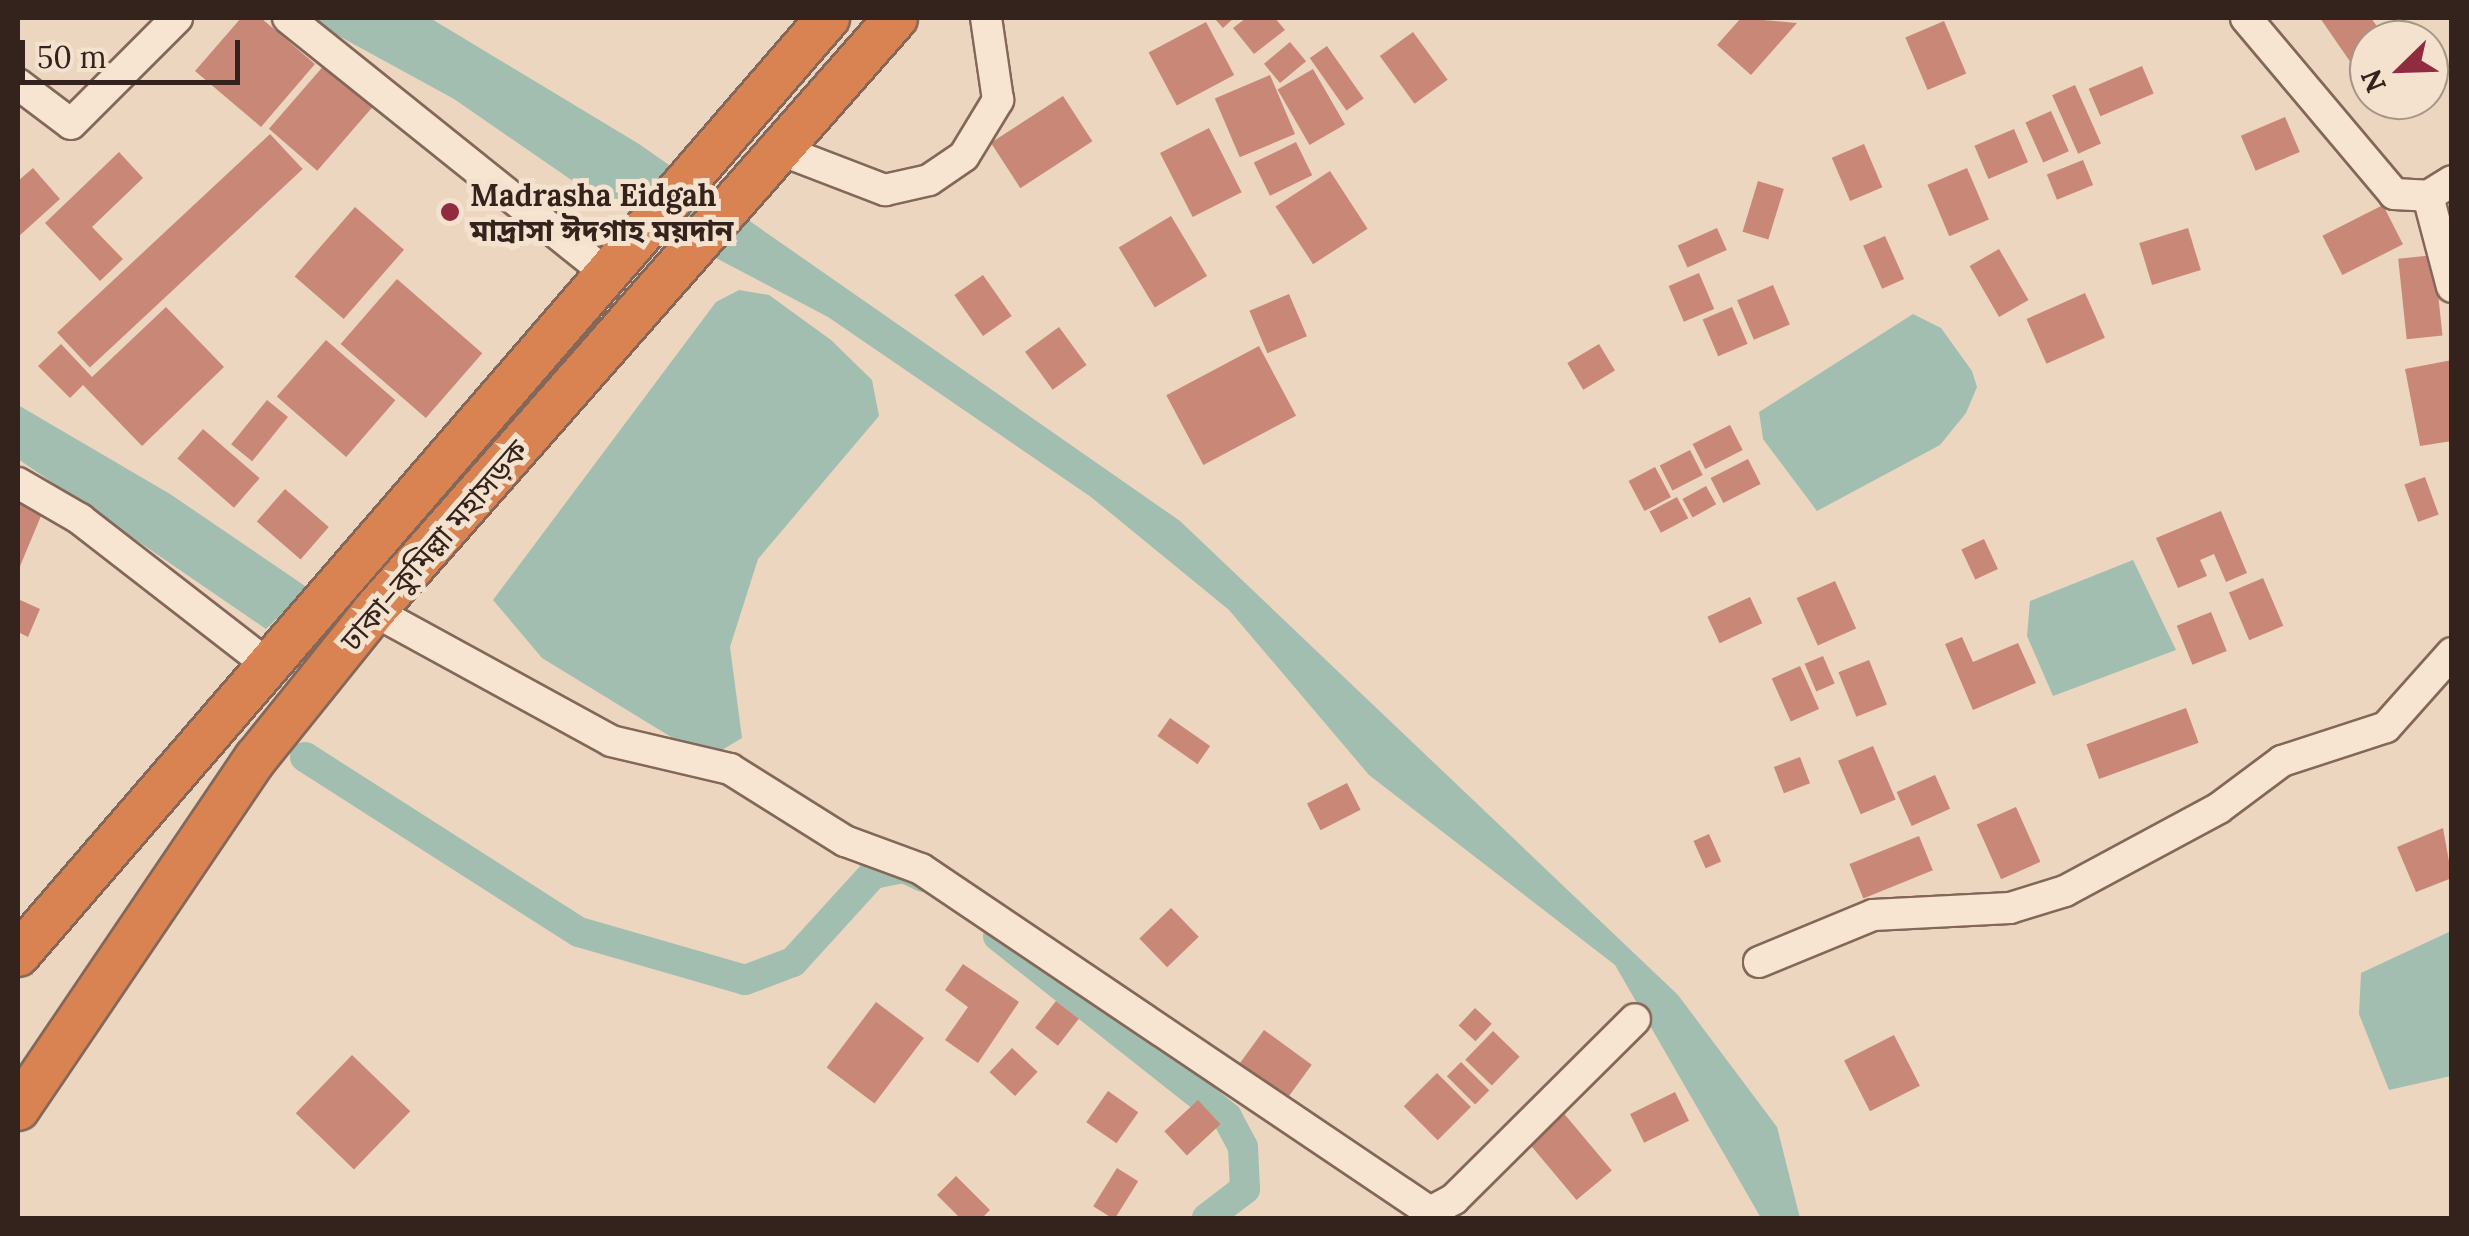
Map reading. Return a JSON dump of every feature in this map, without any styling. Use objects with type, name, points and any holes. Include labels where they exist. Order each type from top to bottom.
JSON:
[{"type":"highway","name":"ঢাকা–কুমিল্লা মহাসড়ক","points":[[18,955],[268,665],[537,343],[828,18]]},
{"type":"highway","name":"ঢাকা–কুমিল্লা মহাসড়ক","points":[[18,1110],[256,758],[374,611],[896,18]]},
{"type":"street","points":[[18,84],[71,124],[177,18]]},
{"type":"street","points":[[778,150],[885,190],[929,180],[964,156],[998,100],[986,18]]},
{"type":"street","points":[[2246,18],[2394,194],[2440,188],[2452,287]]},
{"type":"street","points":[[292,19],[615,256]]},
{"type":"street","points":[[18,484],[80,519],[268,665]]},
{"type":"street","points":[[374,611],[611,741],[730,769],[845,841],[921,870],[1429,1215],[1454,1200],[1635,1019]]},
{"type":"street","points":[[1758,962],[1873,915],[2010,908],[2065,891],[2219,808],[2282,761],[2386,728],[2452,653]]},
{"type":"shaded area","points":[[306,18],[430,18],[639,144],[1180,521],[1678,995],[1777,1127],[1800,1218],[1761,1218],[1615,965],[1369,775],[1229,610],[1091,497],[828,317],[583,188],[454,99]]},
{"type":"shaded area","points":[[739,290],[769,295],[831,340],[872,380],[879,416],[758,559],[730,647],[742,738],[707,759],[542,658],[493,600],[716,302]]},
{"type":"shaded area","points":[[1913,314],[1941,328],[1972,371],[1977,387],[1966,413],[1940,445],[1817,511],[1763,439],[1759,412]]},
{"type":"shaded area","points":[[18,405],[170,494],[308,588],[266,629],[18,459]]},
{"type":"shaded area","points":[[2133,560],[2176,650],[2053,696],[2027,636],[2030,601]]},
{"type":"shaded area","points":[[2451,931],[2451,1076],[2389,1090],[2359,1014],[2361,973]]},
{"type":"building","points":[[241,18],[261,18],[315,64],[261,127],[195,71]]},
{"type":"building","points":[[1214,18],[1234,18],[1223,28]]},
{"type":"building","points":[[1246,18],[1275,18],[1285,30],[1254,54],[1233,28]]},
{"type":"building","points":[[1741,18],[1797,23],[1751,75],[1717,45]]},
{"type":"building","points":[[2320,18],[2372,20],[2349,20],[2349,60]]},
{"type":"building","points":[[1944,21],[1966,73],[1928,90],[1905,37]]},
{"type":"building","points":[[1206,22],[1234,75],[1177,105],[1149,53]]},
{"type":"building","points":[[1413,32],[1448,80],[1415,104],[1380,56]]},
{"type":"building","points":[[1290,42],[1306,61],[1280,83],[1264,64]]},
{"type":"building","points":[[1327,46],[1364,98],[1347,110],[1310,58]]},
{"type":"building","points":[[326,63],[374,105],[317,171],[269,129]]},
{"type":"building","points":[[2142,66],[2154,94],[2100,116],[2089,89]]},
{"type":"building","points":[[1313,69],[1345,124],[1309,145],[1277,90]]},
{"type":"building","points":[[1270,75],[1295,134],[1240,157],[1215,98]]},
{"type":"building","points":[[2075,85],[2101,143],[2078,154],[2052,95]]},
{"type":"building","points":[[1063,96],[1092,141],[1020,188],[991,143]]},
{"type":"building","points":[[2051,111],[2069,151],[2043,163],[2025,122]]},
{"type":"building","points":[[2285,117],[2300,152],[2256,171],[2241,136]]},
{"type":"building","points":[[1209,128],[1242,192],[1193,217],[1160,153]]},
{"type":"building","points":[[2014,129],[2028,162],[1988,179],[1974,146]]},
{"type":"building","points":[[270,134],[303,169],[90,368],[57,332]]},
{"type":"building","points":[[1296,142],[1312,175],[1270,196],[1254,163]]},
{"type":"building","points":[[1864,144],[1882,187],[1850,201],[1832,158]]},
{"type":"building","points":[[119,152],[143,178],[92,227],[123,259],[100,281],[45,223]]},
{"type":"building","points":[[2083,160],[2093,185],[2057,200],[2047,175]]},
{"type":"building","points":[[33,168],[60,199],[18,237],[18,181]]},
{"type":"building","points":[[1967,168],[1989,220],[1949,236],[1927,185]]},
{"type":"building","points":[[1330,171],[1368,229],[1313,264],[1275,206]]},
{"type":"building","points":[[1758,181],[1784,189],[1768,240],[1743,232]]},
{"type":"building","points":[[2383,205],[2403,244],[2342,275],[2322,236]]},
{"type":"building","points":[[355,207],[404,250],[344,319],[295,276]]},
{"type":"building","points":[[1171,216],[1207,276],[1155,307],[1119,247]]},
{"type":"building","points":[[1717,228],[1727,250],[1687,267],[1678,245]]},
{"type":"building","points":[[2188,228],[2201,270],[2152,285],[2139,243]]},
{"type":"building","points":[[1885,236],[1904,279],[1882,289],[1863,246]]},
{"type":"building","points":[[1999,249],[2028,300],[1999,317],[1970,266]]},
{"type":"building","points":[[2434,255],[2442,336],[2407,339],[2398,259]]},
{"type":"building","points":[[1699,273],[1714,309],[1684,322],[1669,286]]},
{"type":"building","points":[[983,275],[1012,316],[983,336],[954,295]]},
{"type":"building","points":[[397,279],[482,353],[426,418],[341,344]]},
{"type":"building","points":[[1773,285],[1790,325],[1754,340],[1737,300]]},
{"type":"building","points":[[2085,293],[2105,338],[2046,364],[2027,319]]},
{"type":"building","points":[[1289,294],[1307,336],[1267,353],[1249,311]]},
{"type":"building","points":[[166,307],[224,367],[142,446],[83,385],[70,398],[38,366],[61,344],[92,377]]},
{"type":"building","points":[[1732,307],[1748,344],[1718,356],[1703,320]]},
{"type":"building","points":[[1059,327],[1087,365],[1053,390],[1025,352]]},
{"type":"building","points":[[326,340],[395,400],[346,457],[277,397]]},
{"type":"building","points":[[1599,344],[1615,371],[1583,390],[1567,363]]},
{"type":"building","points":[[1259,346],[1296,416],[1203,465],[1166,395]]},
{"type":"building","points":[[2452,360],[2452,441],[2420,446],[2405,369]]},
{"type":"building","points":[[267,400],[288,417],[252,461],[231,444]]},
{"type":"building","points":[[1730,425],[1743,450],[1705,469],[1693,444]]},
{"type":"building","points":[[203,429],[260,478],[234,508],[177,458]]},
{"type":"building","points":[[1690,450],[1703,475],[1672,490],[1660,465]]},
{"type":"building","points":[[1748,459],[1761,484],[1723,503],[1711,478]]},
{"type":"building","points":[[1655,467],[1671,497],[1644,511],[1629,481]]},
{"type":"building","points":[[2425,477],[2439,515],[2418,522],[2404,485]]},
{"type":"building","points":[[1706,486],[1716,504],[1693,517],[1682,499]]},
{"type":"building","points":[[285,489],[329,527],[301,560],[257,521]]},
{"type":"building","points":[[20,494],[46,504],[18,571],[18,500]]},
{"type":"building","points":[[1677,497],[1688,518],[1661,533],[1650,512]]},
{"type":"building","points":[[2221,511],[2247,573],[2226,582],[2214,554],[2200,560],[2207,576],[2178,588],[2156,538]]},
{"type":"building","points":[[1984,539],[1998,569],[1975,579],[1961,550]]},
{"type":"building","points":[[2263,578],[2283,626],[2249,640],[2229,592]]},
{"type":"building","points":[[1835,581],[1856,629],[1818,646],[1797,598]]},
{"type":"building","points":[[1750,597],[1762,623],[1720,643],[1707,617]]},
{"type":"building","points":[[18,599],[40,609],[28,637],[18,632]]},
{"type":"building","points":[[2211,612],[2227,651],[2192,665],[2177,626]]},
{"type":"building","points":[[1962,637],[1973,662],[2018,643],[2036,683],[1973,710],[1945,644]]},
{"type":"building","points":[[1823,656],[1835,684],[1816,691],[1805,664]]},
{"type":"building","points":[[1869,660],[1887,705],[1856,717],[1838,672]]},
{"type":"building","points":[[1800,666],[1819,709],[1791,722],[1772,679]]},
{"type":"building","points":[[2186,708],[2199,743],[2099,779],[2086,744]]},
{"type":"building","points":[[1170,718],[1210,746],[1198,764],[1157,736]]},
{"type":"building","points":[[1873,746],[1896,799],[1861,814],[1838,761]]},
{"type":"building","points":[[1800,757],[1810,783],[1784,793],[1774,767]]},
{"type":"building","points":[[1935,775],[1950,809],[1912,826],[1897,792]]},
{"type":"building","points":[[1347,783],[1361,810],[1321,830],[1307,803]]},
{"type":"building","points":[[2016,807],[2040,862],[2001,879],[1977,824]]},
{"type":"building","points":[[2443,828],[2452,878],[2416,892],[2397,847]]},
{"type":"building","points":[[1709,834],[1721,861],[1706,868],[1693,841]]},
{"type":"building","points":[[1919,836],[1933,870],[1863,898],[1849,864]]},
{"type":"building","points":[[1171,908],[1199,937],[1167,967],[1139,939]]},
{"type":"building","points":[[963,964],[1019,1002],[978,1063],[945,1040],[968,1007],[945,990]]},
{"type":"building","points":[[1056,1001],[1079,1019],[1058,1046],[1035,1028]]},
{"type":"building","points":[[876,1002],[924,1038],[875,1104],[827,1067]]},
{"type":"building","points":[[1475,1008],[1492,1024],[1475,1041],[1459,1026]]},
{"type":"building","points":[[1264,1030],[1312,1065],[1287,1099],[1239,1064]]},
{"type":"building","points":[[1493,1031],[1520,1057],[1492,1085],[1465,1060]]},
{"type":"building","points":[[1894,1035],[1920,1086],[1870,1111],[1844,1060]]},
{"type":"building","points":[[1012,1048],[1038,1072],[1015,1096],[989,1072]]},
{"type":"building","points":[[352,1055],[410,1111],[354,1170],[296,1113]]},
{"type":"building","points":[[1461,1062],[1489,1090],[1475,1104],[1447,1076]]},
{"type":"building","points":[[1437,1073],[1471,1107],[1438,1140],[1404,1106]]},
{"type":"building","points":[[1108,1091],[1138,1112],[1117,1143],[1086,1122]]},
{"type":"building","points":[[1675,1092],[1689,1121],[1644,1143],[1630,1114]]},
{"type":"building","points":[[1198,1100],[1221,1124],[1187,1156],[1164,1131]]},
{"type":"building","points":[[1561,1110],[1612,1171],[1577,1200],[1526,1140]]},
{"type":"building","points":[[1117,1168],[1138,1181],[1115,1218],[1093,1206]]},
{"type":"building","points":[[956,1176],[990,1210],[982,1218],[960,1218],[937,1195]]},
{"type":"waterway","points":[[305,757],[579,932],[745,980],[793,962],[873,874],[904,868],[923,877]]},
{"type":"waterway","points":[[998,936],[1227,1117],[1243,1147],[1245,1189],[1207,1218]]},
{"type":"place","name":"Madrasha Eidgah মাদ্রাসা ঈদগাহ ময়দান","points":[[450,212]]}]
